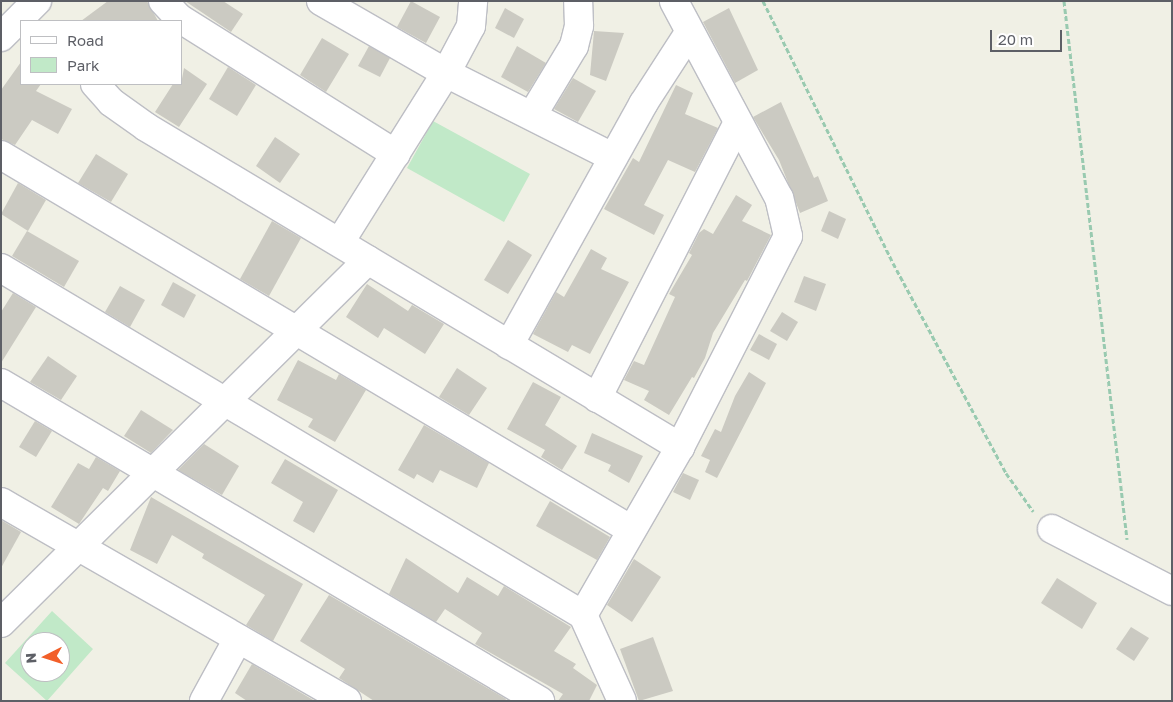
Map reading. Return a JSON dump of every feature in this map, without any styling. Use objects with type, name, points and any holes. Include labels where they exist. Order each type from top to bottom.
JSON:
[{"type":"street","points":[[163,1],[179,18],[396,154]]},
{"type":"street","points":[[340,242],[446,73],[471,26],[473,1]]},
{"type":"street","points":[[533,114],[574,46],[579,26],[578,1]]},
{"type":"street","points":[[583,615],[630,529],[680,447],[788,236],[779,198],[689,33],[674,1]]},
{"type":"street","points":[[323,2],[446,73],[533,114],[612,156]]},
{"type":"street","points":[[22,20],[38,7]]},
{"type":"street","points":[[1,37],[20,22]]},
{"type":"street","points":[[509,345],[612,156],[689,33]]},
{"type":"street","points":[[96,85],[111,102],[146,127],[680,447]]},
{"type":"street","points":[[597,398],[738,123]]},
{"type":"street","points":[[1,155],[630,529]]},
{"type":"street","points":[[5,614],[78,546],[368,260]]},
{"type":"street","points":[[1,268],[583,615],[622,701]]},
{"type":"street","points":[[1,383],[540,701]]},
{"type":"street","points":[[1,502],[347,701]]},
{"type":"street","points":[[1052,529],[1172,591]]},
{"type":"street","points":[[204,701],[238,639]]},
{"type":"path","points":[[763,1],[889,254],[1001,465],[1030,508],[1052,529]]},
{"type":"path","points":[[1064,1],[1130,570]]},
{"type":"green space","points":[[433,121],[530,174],[504,222],[407,168]]},
{"type":"green space","points":[[52,611],[93,649],[70,675],[70,632],[33,632]]},
{"type":"green space","points":[[20,646],[20,677],[5,663]]},
{"type":"green space","points":[[26,682],[64,682],[47,701]]},
{"type":"building","points":[[108,1],[147,1],[157,20],[82,20]]},
{"type":"building","points":[[185,1],[223,1],[243,14],[231,32]]},
{"type":"building","points":[[411,1],[440,17],[426,43],[397,27]]},
{"type":"building","points":[[505,8],[524,19],[514,38],[495,28]]},
{"type":"building","points":[[729,8],[758,70],[735,83],[703,22]]},
{"type":"building","points":[[594,31],[624,33],[606,81],[590,75]]},
{"type":"building","points":[[322,38],[349,54],[326,92],[300,75]]},
{"type":"building","points":[[369,46],[390,58],[380,77],[358,66]]},
{"type":"building","points":[[517,46],[546,63],[528,92],[501,77]]},
{"type":"building","points":[[20,63],[20,85],[40,85],[36,91],[72,109],[58,134],[32,120],[15,145],[1,139],[1,90]]},
{"type":"building","points":[[228,67],[256,85],[237,116],[209,99]]},
{"type":"building","points":[[184,68],[207,84],[179,127],[155,112],[172,85],[182,85]]},
{"type":"building","points":[[573,78],[596,91],[578,122],[554,109]]},
{"type":"building","points":[[676,85],[693,93],[685,114],[718,128],[695,172],[668,160],[644,205],[664,215],[654,235],[604,209],[633,158],[639,162]]},
{"type":"building","points":[[781,102],[814,178],[818,176],[828,201],[800,213],[779,160],[753,117]]},
{"type":"building","points":[[275,137],[300,154],[280,183],[256,166]]},
{"type":"building","points":[[96,154],[128,174],[111,202],[78,183]]},
{"type":"building","points":[[18,183],[46,200],[28,231],[1,214]]},
{"type":"building","points":[[736,195],[752,205],[742,221],[771,235],[747,281],[745,280],[713,333],[705,358],[694,378],[692,377],[669,415],[644,400],[649,391],[624,380],[634,361],[644,365],[675,297],[669,294],[692,255],[689,253],[699,233],[704,229],[713,234]]},
{"type":"building","points":[[829,211],[846,219],[838,239],[821,231]]},
{"type":"building","points":[[272,221],[301,238],[269,296],[240,279]]},
{"type":"building","points":[[27,231],[79,261],[64,287],[12,256]]},
{"type":"building","points":[[508,240],[532,255],[508,294],[484,280]]},
{"type":"building","points":[[591,249],[607,258],[601,269],[629,282],[590,354],[572,345],[568,352],[533,334],[556,292],[564,297]]},
{"type":"building","points":[[804,276],[826,284],[816,311],[794,302]]},
{"type":"building","points":[[173,282],[196,295],[184,318],[161,305]]},
{"type":"building","points":[[367,284],[408,311],[412,305],[444,324],[425,354],[384,328],[378,338],[346,317]]},
{"type":"building","points":[[120,286],[145,300],[130,327],[105,312]]},
{"type":"building","points":[[13,293],[36,307],[1,363],[1,312]]},
{"type":"building","points":[[782,312],[798,322],[787,341],[770,331]]},
{"type":"building","points":[[759,334],[777,344],[769,360],[750,350]]},
{"type":"building","points":[[48,356],[77,376],[61,400],[30,382]]},
{"type":"building","points":[[298,360],[336,380],[339,374],[366,390],[335,442],[308,427],[313,419],[277,400]]},
{"type":"building","points":[[457,368],[487,388],[469,415],[439,397]]},
{"type":"building","points":[[749,372],[766,383],[717,478],[705,472],[710,460],[701,456],[715,429],[721,432],[735,396]]},
{"type":"building","points":[[533,382],[561,397],[545,425],[577,446],[562,470],[541,457],[545,450],[507,429]]},
{"type":"building","points":[[141,410],[173,430],[151,453],[124,436]]},
{"type":"building","points":[[35,421],[52,431],[36,457],[19,447]]},
{"type":"building","points":[[424,425],[489,463],[477,488],[440,470],[433,483],[417,474],[414,479],[398,470]]},
{"type":"building","points":[[592,433],[643,456],[629,483],[608,471],[611,465],[584,453]]},
{"type":"building","points":[[204,444],[239,466],[222,495],[178,470]]},
{"type":"building","points":[[96,457],[120,471],[108,491],[103,488],[79,524],[51,507],[78,463],[89,469]]},
{"type":"building","points":[[285,459],[338,490],[314,533],[293,521],[303,502],[271,483]]},
{"type":"building","points":[[683,473],[699,480],[690,500],[673,492]]},
{"type":"building","points":[[151,497],[303,584],[273,641],[246,625],[265,595],[202,558],[204,554],[172,535],[157,564],[130,550]]},
{"type":"building","points":[[550,501],[610,537],[597,560],[536,526]]},
{"type":"building","points":[[1,520],[21,532],[1,568]]},
{"type":"building","points":[[406,558],[458,593],[467,577],[498,596],[504,586],[571,627],[554,651],[576,664],[573,668],[597,685],[589,701],[558,701],[563,694],[475,644],[482,633],[445,609],[436,622],[389,594]]},
{"type":"building","points":[[634,559],[661,577],[632,622],[607,605]]},
{"type":"building","points":[[1057,578],[1097,603],[1082,629],[1041,603]]},
{"type":"building","points":[[329,595],[506,699],[505,701],[374,701],[339,678],[345,669],[300,641]]},
{"type":"building","points":[[1131,627],[1149,638],[1134,661],[1116,649]]},
{"type":"building","points":[[653,637],[673,691],[639,701],[620,649]]},
{"type":"building","points":[[252,664],[315,701],[247,701],[235,693]]}]
